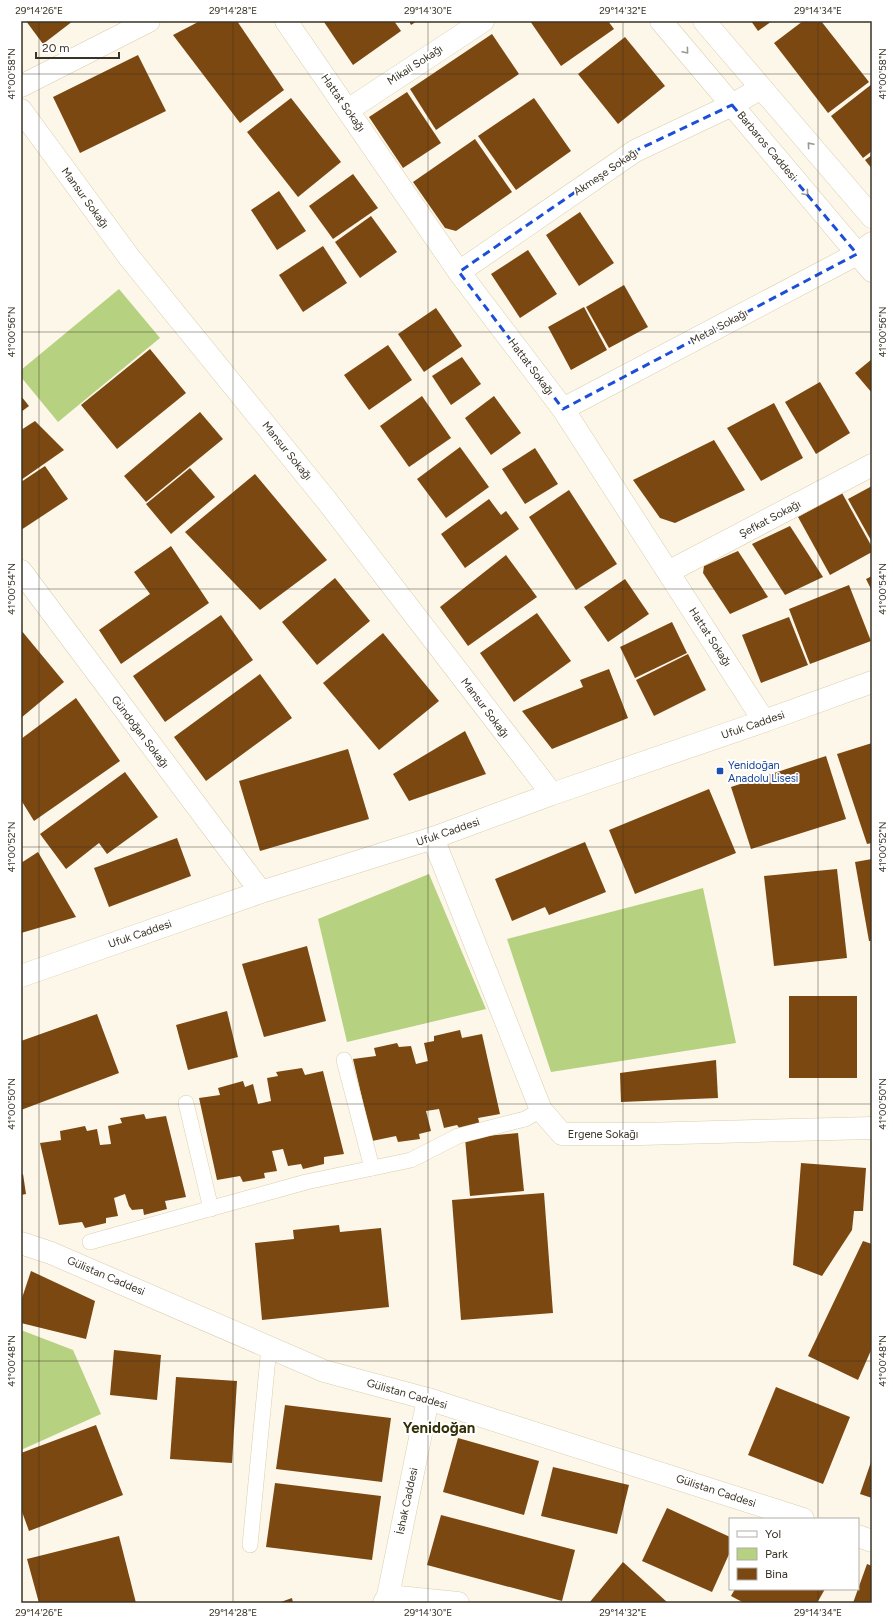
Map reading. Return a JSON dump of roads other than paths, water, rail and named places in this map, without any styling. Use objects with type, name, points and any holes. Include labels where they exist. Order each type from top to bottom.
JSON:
[{"type":"street","points":[[21,86],[149,21]]},
{"type":"street","name":"Hattat Sokağı","points":[[286,21],[459,272],[563,409],[764,721]]},
{"type":"street","name":"Mikail Sokağı","points":[[348,110],[483,21]]},
{"type":"street","name":"Barbaros Caddesi","points":[[661,21],[732,104],[865,248],[872,270]]},
{"type":"street","points":[[704,21],[872,217]]},
{"type":"street","name":"Akmeşe Sokağı","points":[[459,272],[635,151],[732,104],[761,88]]},
{"type":"street","name":"Mansur Sokağı","points":[[21,110],[128,257],[327,501],[552,794]]},
{"type":"street","name":"Metal Sokağı","points":[[563,409],[865,248]]},
{"type":"street","name":"Şefkat Sokağı","points":[[668,572],[872,465]]},
{"type":"street","name":"Gündoğan Sokağı","points":[[21,571],[261,892]]},
{"type":"street","name":"Ufuk Caddesi","points":[[21,976],[261,892],[433,838],[552,794],[872,682]]},
{"type":"street","name":"Ergene Sokağı","points":[[433,838],[540,1110],[562,1134],[641,1134],[872,1128]]},
{"type":"street","name":"Gülistan Caddesi","points":[[21,1243],[51,1253],[324,1371],[428,1399],[800,1518]]},
{"type":"street","name":"İshak Caddesi","points":[[386,1600],[428,1399]]},
{"type":"street","points":[[859,1536],[872,1541]]},
{"type":"street","points":[[386,1600],[458,1603]]},
{"type":"lane","points":[[344,1060],[372,1168]]},
{"type":"lane","points":[[186,1104],[211,1209]]},
{"type":"lane","points":[[90,1242],[306,1182],[411,1160],[458,1136],[525,1119],[540,1110]]},
{"type":"lane","points":[[250,1545],[269,1347]]},
{"type":"place","name":"Yenidoğan Anadolu Lisesi","points":[[720,771]]},
{"type":"district","name":"Yenidoğan","points":[[439,1428]]}]
